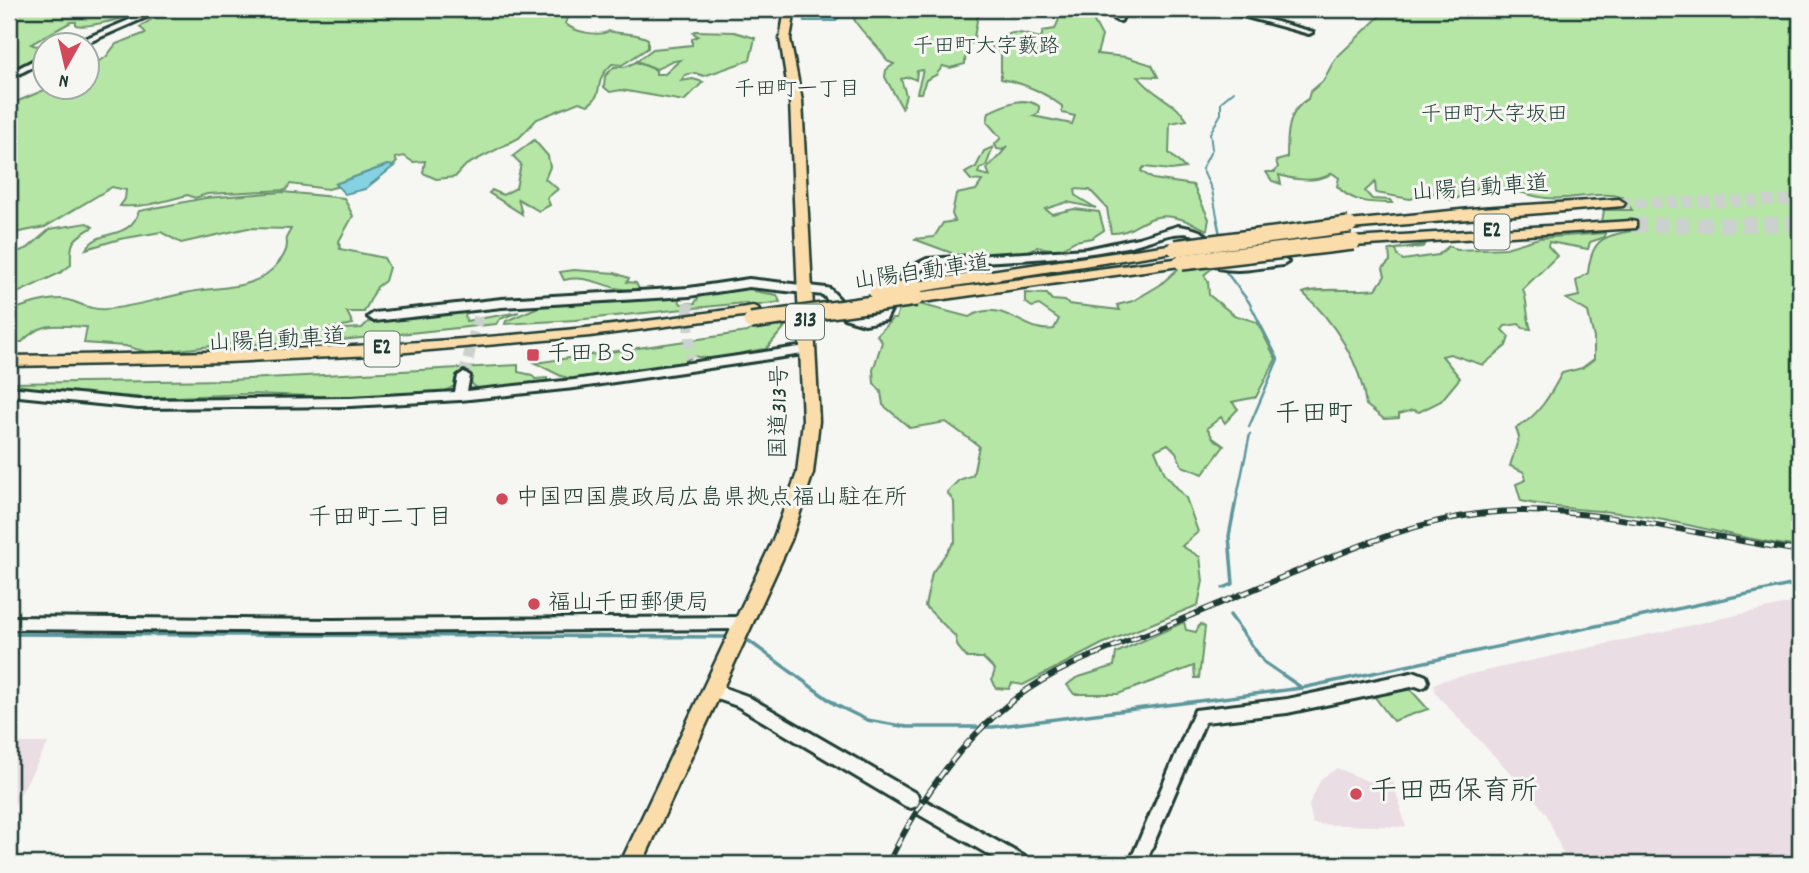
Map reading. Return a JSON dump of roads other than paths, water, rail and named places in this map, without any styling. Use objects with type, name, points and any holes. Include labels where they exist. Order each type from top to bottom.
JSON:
[{"type":"highway","name":"国道313号","points":[[631,864],[791,519],[805,473],[811,411],[803,290],[796,101],[785,39],[790,9]]},
{"type":"highway","name":"山陽自動車道","points":[[9,371],[185,369],[381,359],[540,346],[916,292],[1175,248],[1349,225],[1481,212],[1619,204]]},
{"type":"highway","name":"山陽自動車道","points":[[916,292],[1353,242],[1631,225]]},
{"type":"highway","name":"山陽自動車道","points":[[9,360],[191,358],[384,349],[542,337],[752,316]]},
{"type":"street","points":[[102,34],[161,9]]},
{"type":"street","points":[[1118,19],[1123,9]]},
{"type":"street","points":[[1221,9],[1309,32]]},
{"type":"street","points":[[9,76],[32,64]]},
{"type":"street","points":[[374,317],[688,298],[728,284],[749,283],[826,292],[848,315],[870,320],[882,317],[897,285],[918,265],[948,259],[1087,252],[1140,241],[1178,229],[1195,232],[1204,237],[1223,265],[1232,267],[1283,262]]},
{"type":"street","points":[[9,391],[138,404],[351,402],[460,396],[574,384],[691,363],[806,350]]},
{"type":"street","points":[[460,396],[464,376]]},
{"type":"street","points":[[9,623],[738,634]]},
{"type":"street","points":[[1137,864],[1200,715],[1287,706],[1416,679],[1421,681]]},
{"type":"street","points":[[712,690],[742,701],[1021,864]]},
{"type":"water","points":[[803,9],[839,9],[840,15],[836,21],[804,21]]},
{"type":"water","points":[[388,165],[394,166],[365,189],[345,194],[335,184]]},
{"type":"waterway","points":[[1218,221],[1212,190],[1202,169],[1212,149],[1210,133],[1221,114],[1221,102],[1234,91]]},
{"type":"waterway","points":[[1217,220],[1220,235]]},
{"type":"waterway","points":[[1226,272],[1249,302],[1278,359],[1249,427]]},
{"type":"waterway","points":[[1235,506],[1250,434]]},
{"type":"waterway","points":[[1223,588],[1233,584],[1229,536],[1235,505]]},
{"type":"waterway","points":[[1302,688],[1800,583]]},
{"type":"waterway","points":[[1230,615],[1264,662],[1302,688]]},
{"type":"waterway","points":[[9,634],[730,637]]},
{"type":"waterway","points":[[743,640],[749,641],[836,705],[867,720],[907,727],[993,727],[1302,688]]},
{"type":"tunnel","points":[[1619,203],[1800,200]]},
{"type":"tunnel","points":[[1631,225],[1800,224]]},
{"type":"tunnel","points":[[688,303],[690,358]]},
{"type":"tunnel","points":[[464,376],[478,317]]},
{"type":"railway","points":[[888,864],[927,795],[959,753],[995,715],[1034,686],[1092,656],[1376,540],[1460,517],[1518,511],[1589,515],[1800,551]]},
{"type":"place","name":"千田ＢＳ","points":[[533,355]]},
{"type":"place","name":"中国四国農政局広島県拠点福山駐在所","points":[[502,499]]},
{"type":"place","name":"福山千田郵便局","points":[[534,604]]},
{"type":"place","name":"千田西保育所","points":[[1356,794]]},
{"type":"district","name":"千田町大字藪路","points":[[986,48]]},
{"type":"district","name":"千田町一丁目","points":[[797,91]]},
{"type":"district","name":"千田町大字坂田","points":[[1494,116]]},
{"type":"district","name":"千田町","points":[[1314,415]]},
{"type":"district","name":"千田町二丁目","points":[[380,519]]}]
